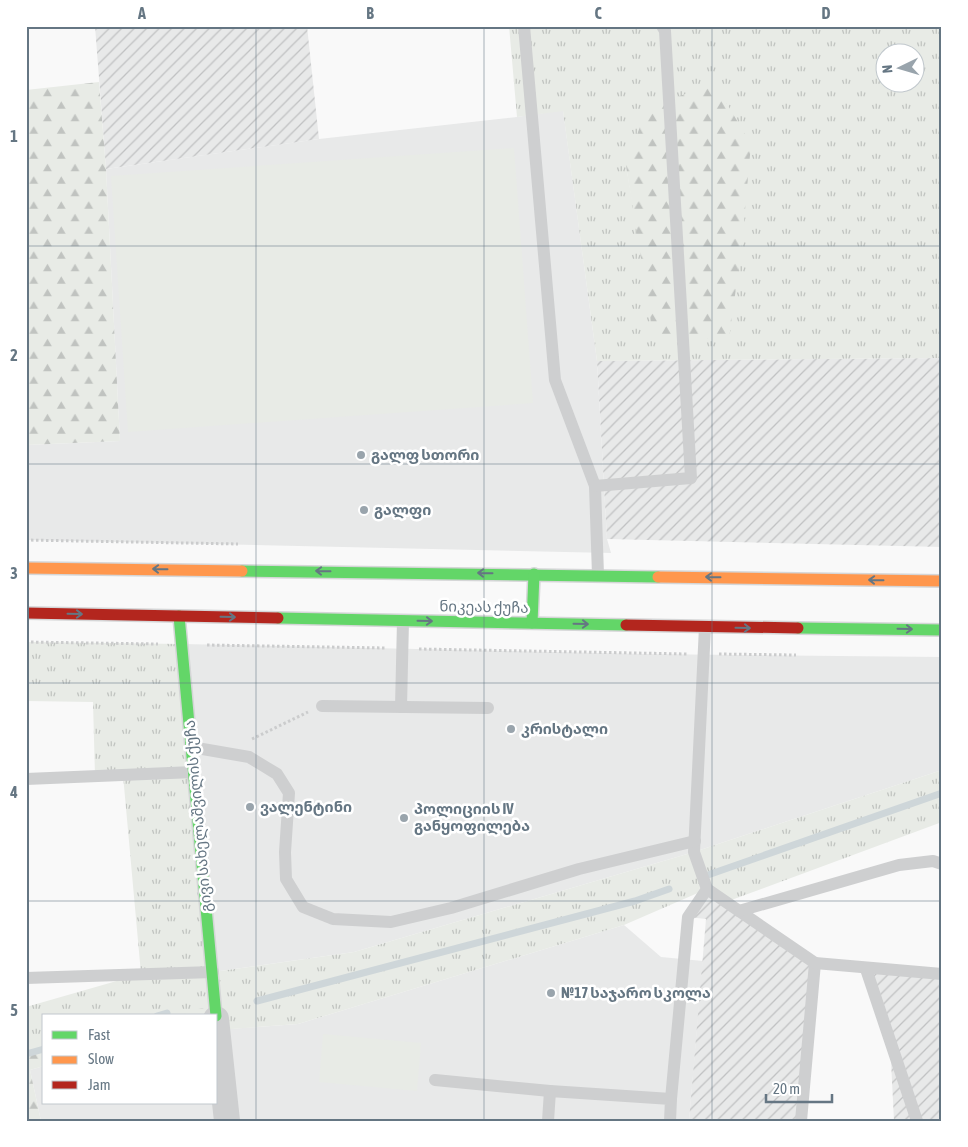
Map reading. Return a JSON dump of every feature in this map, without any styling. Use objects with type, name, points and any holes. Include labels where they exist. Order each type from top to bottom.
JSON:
[{"type":"main road","points":[[26,568],[942,581]]},
{"type":"main road","points":[[532,623],[534,574]]},
{"type":"main road","name":"ნიკეას ქუჩა","points":[[26,613],[942,630]]},
{"type":"main road","name":"გივი სახელაშვილის ქუჩა","points":[[179,616],[216,1014]]},
{"type":"street","name":"გივი სახელაშვილის ქუჩა","points":[[218,1039],[226,1121]]},
{"type":"lane","points":[[524,26],[555,380],[596,486],[598,575]]},
{"type":"lane","points":[[596,486],[691,478],[664,28]]},
{"type":"lane","points":[[401,707],[404,621]]},
{"type":"lane","points":[[705,627],[694,852],[707,889],[815,963],[942,974]]},
{"type":"lane","points":[[322,706],[488,708]]},
{"type":"lane","points":[[191,747],[222,754],[249,757],[277,774],[288,793],[285,852],[286,879],[303,907],[334,919],[392,922],[451,908],[579,869],[695,841]]},
{"type":"lane","points":[[26,779],[194,772]]},
{"type":"lane","points":[[739,911],[899,865],[933,861],[942,864]]},
{"type":"lane","points":[[670,1121],[688,917],[707,889]]},
{"type":"lane","points":[[801,1121],[815,963]]},
{"type":"lane","points":[[866,968],[917,1121]]},
{"type":"lane","points":[[26,978],[213,972]]},
{"type":"lane","points":[[435,1080],[550,1091],[671,1099]]},
{"type":"lane","points":[[548,1121],[550,1091]]},
{"type":"path","points":[[26,540],[120,541]]},
{"type":"path","points":[[26,642],[388,648]]},
{"type":"path","points":[[418,649],[803,655]]},
{"type":"path","points":[[222,754],[322,706]]},
{"type":"shaded area","points":[[95,26],[307,26],[319,139],[106,169]]},
{"type":"shaded area","points":[[563,110],[597,361],[607,539],[611,553],[26,540],[26,445],[120,441],[106,169],[319,139],[517,117]]},
{"type":"shaded area","points":[[942,358],[942,547],[607,539],[597,361]]},
{"type":"shaded area","points":[[182,644],[644,654],[942,657],[942,770],[694,852],[354,952],[213,972]]},
{"type":"shaded area","points":[[707,889],[815,963],[801,1121],[689,1121],[706,919],[688,917]]},
{"type":"shaded area","name":"№17 საჯარო სკოლა","points":[[624,925],[661,957],[703,961],[689,1121],[41,1121],[30,1070],[42,1067],[42,1104],[218,1104],[218,1030],[298,1024]]},
{"type":"shaded area","points":[[866,969],[942,974],[942,1121],[894,1121],[890,1041]]},
{"type":"green space","points":[[509,26],[942,26],[942,358],[597,361],[563,111],[517,117]],"holes":[[[626,166],[728,339],[640,244]]]},
{"type":"green space","points":[[99,82],[106,169],[120,441],[26,445],[26,90]]},
{"type":"green space","points":[[715,84],[751,144],[742,244],[729,339],[654,339],[626,166],[647,107]]},
{"type":"green space","points":[[514,148],[533,403],[128,432],[111,176]]},
{"type":"green space","points":[[26,642],[182,644],[213,972],[354,952],[694,852],[942,770],[942,822],[726,902],[707,889],[624,925],[298,1024],[218,1030],[218,1014],[42,1014],[42,1050],[26,1054],[26,1007],[141,974],[123,775],[95,776],[93,702],[26,701]]},
{"type":"green space","points":[[214,1007],[216,1014],[164,1014]]},
{"type":"green space","points":[[323,1034],[421,1043],[417,1091],[319,1082]]},
{"type":"green space","points":[[42,1050],[42,1067],[30,1070],[41,1121],[26,1121],[26,1054]]},
{"type":"waterway","points":[[705,876],[942,793]]},
{"type":"waterway","points":[[257,1001],[635,901],[669,889]]},
{"type":"waterway","points":[[26,1054],[42,1050]]},
{"type":"traffic: fast","points":[[242,571],[658,577]]},
{"type":"traffic: fast","points":[[532,623],[534,574]]},
{"type":"traffic: fast","points":[[179,616],[216,1014]]},
{"type":"traffic: fast","points":[[278,618],[626,625]]},
{"type":"traffic: fast","points":[[798,628],[942,630]]},
{"type":"traffic: slow","points":[[26,568],[242,571]]},
{"type":"traffic: slow","points":[[658,577],[942,581]]},
{"type":"traffic: jam","points":[[26,613],[278,618]]},
{"type":"traffic: jam","points":[[626,625],[798,628]]},
{"type":"place","name":"გალფ სთორი","points":[[361,455]]},
{"type":"place","name":"გალფი","points":[[364,510]]},
{"type":"place","name":"კრისტალი","points":[[511,729]]},
{"type":"place","name":"ვალენტინი","points":[[250,807]]},
{"type":"place","name":"პოლიციის IV განყოფილება","points":[[404,818]]},
{"type":"place","name":"№17 საჯარო სკოლა","points":[[551,993]]}]
